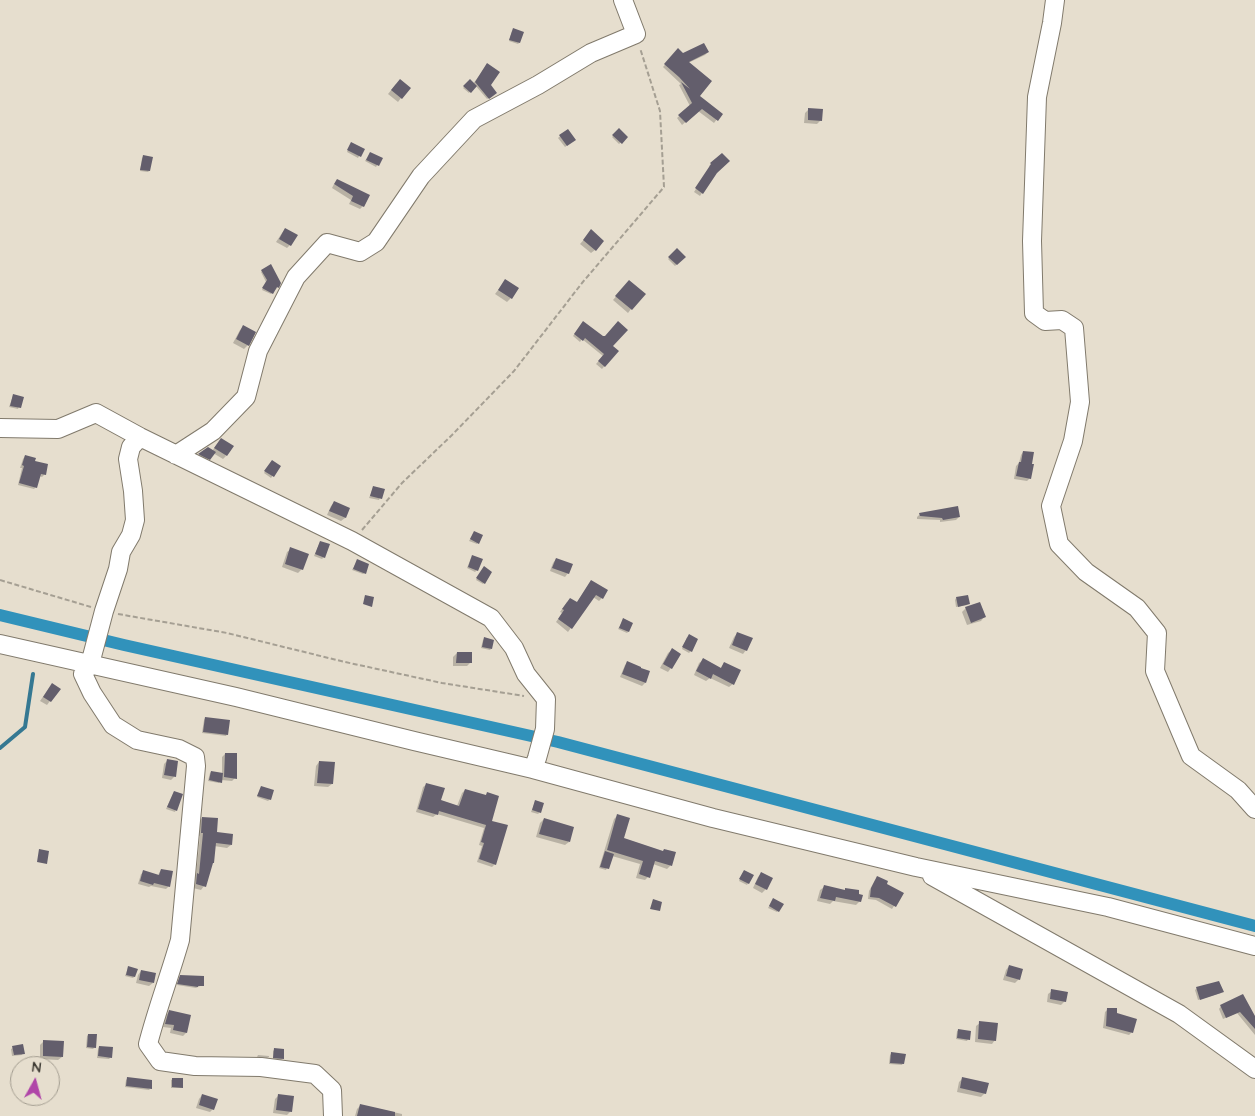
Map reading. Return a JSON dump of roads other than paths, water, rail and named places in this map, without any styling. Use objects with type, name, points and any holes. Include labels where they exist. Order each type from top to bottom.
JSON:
[{"type":"street","points":[[176,455],[214,431],[246,397],[258,351],[296,277],[327,243],[360,252],[376,242],[421,176],[474,119],[591,53],[636,34],[623,0]]},
{"type":"street","points":[[1054,0],[1052,23],[1037,97],[1032,241],[1034,313],[1045,321],[1062,320],[1074,328],[1075,338],[1080,402],[1073,441],[1051,506],[1059,544],[1086,572],[1137,608],[1157,633],[1156,671],[1191,756],[1238,790],[1255,809]]},
{"type":"street","points":[[0,428],[58,429],[96,413],[176,455],[352,541],[491,618],[514,648],[526,674],[546,700],[545,729],[535,764]]},
{"type":"street","points":[[140,437],[131,447],[128,459],[133,491],[134,520],[130,535],[121,552],[118,569],[104,611],[90,664],[83,674],[92,693],[113,725],[137,740],[180,749],[195,757],[196,766],[180,940],[148,1044],[160,1061],[194,1066],[261,1067],[315,1074],[332,1090],[333,1116]]},
{"type":"street","points":[[0,644],[236,697],[414,741],[535,764],[714,818],[916,868],[1108,907],[1255,946]]},
{"type":"street","points":[[916,868],[1179,1014],[1255,1069]]},
{"type":"waterway","points":[[0,615],[124,645],[558,742],[1255,926]]},
{"type":"waterway","points":[[0,748],[25,727],[33,674]]}]
